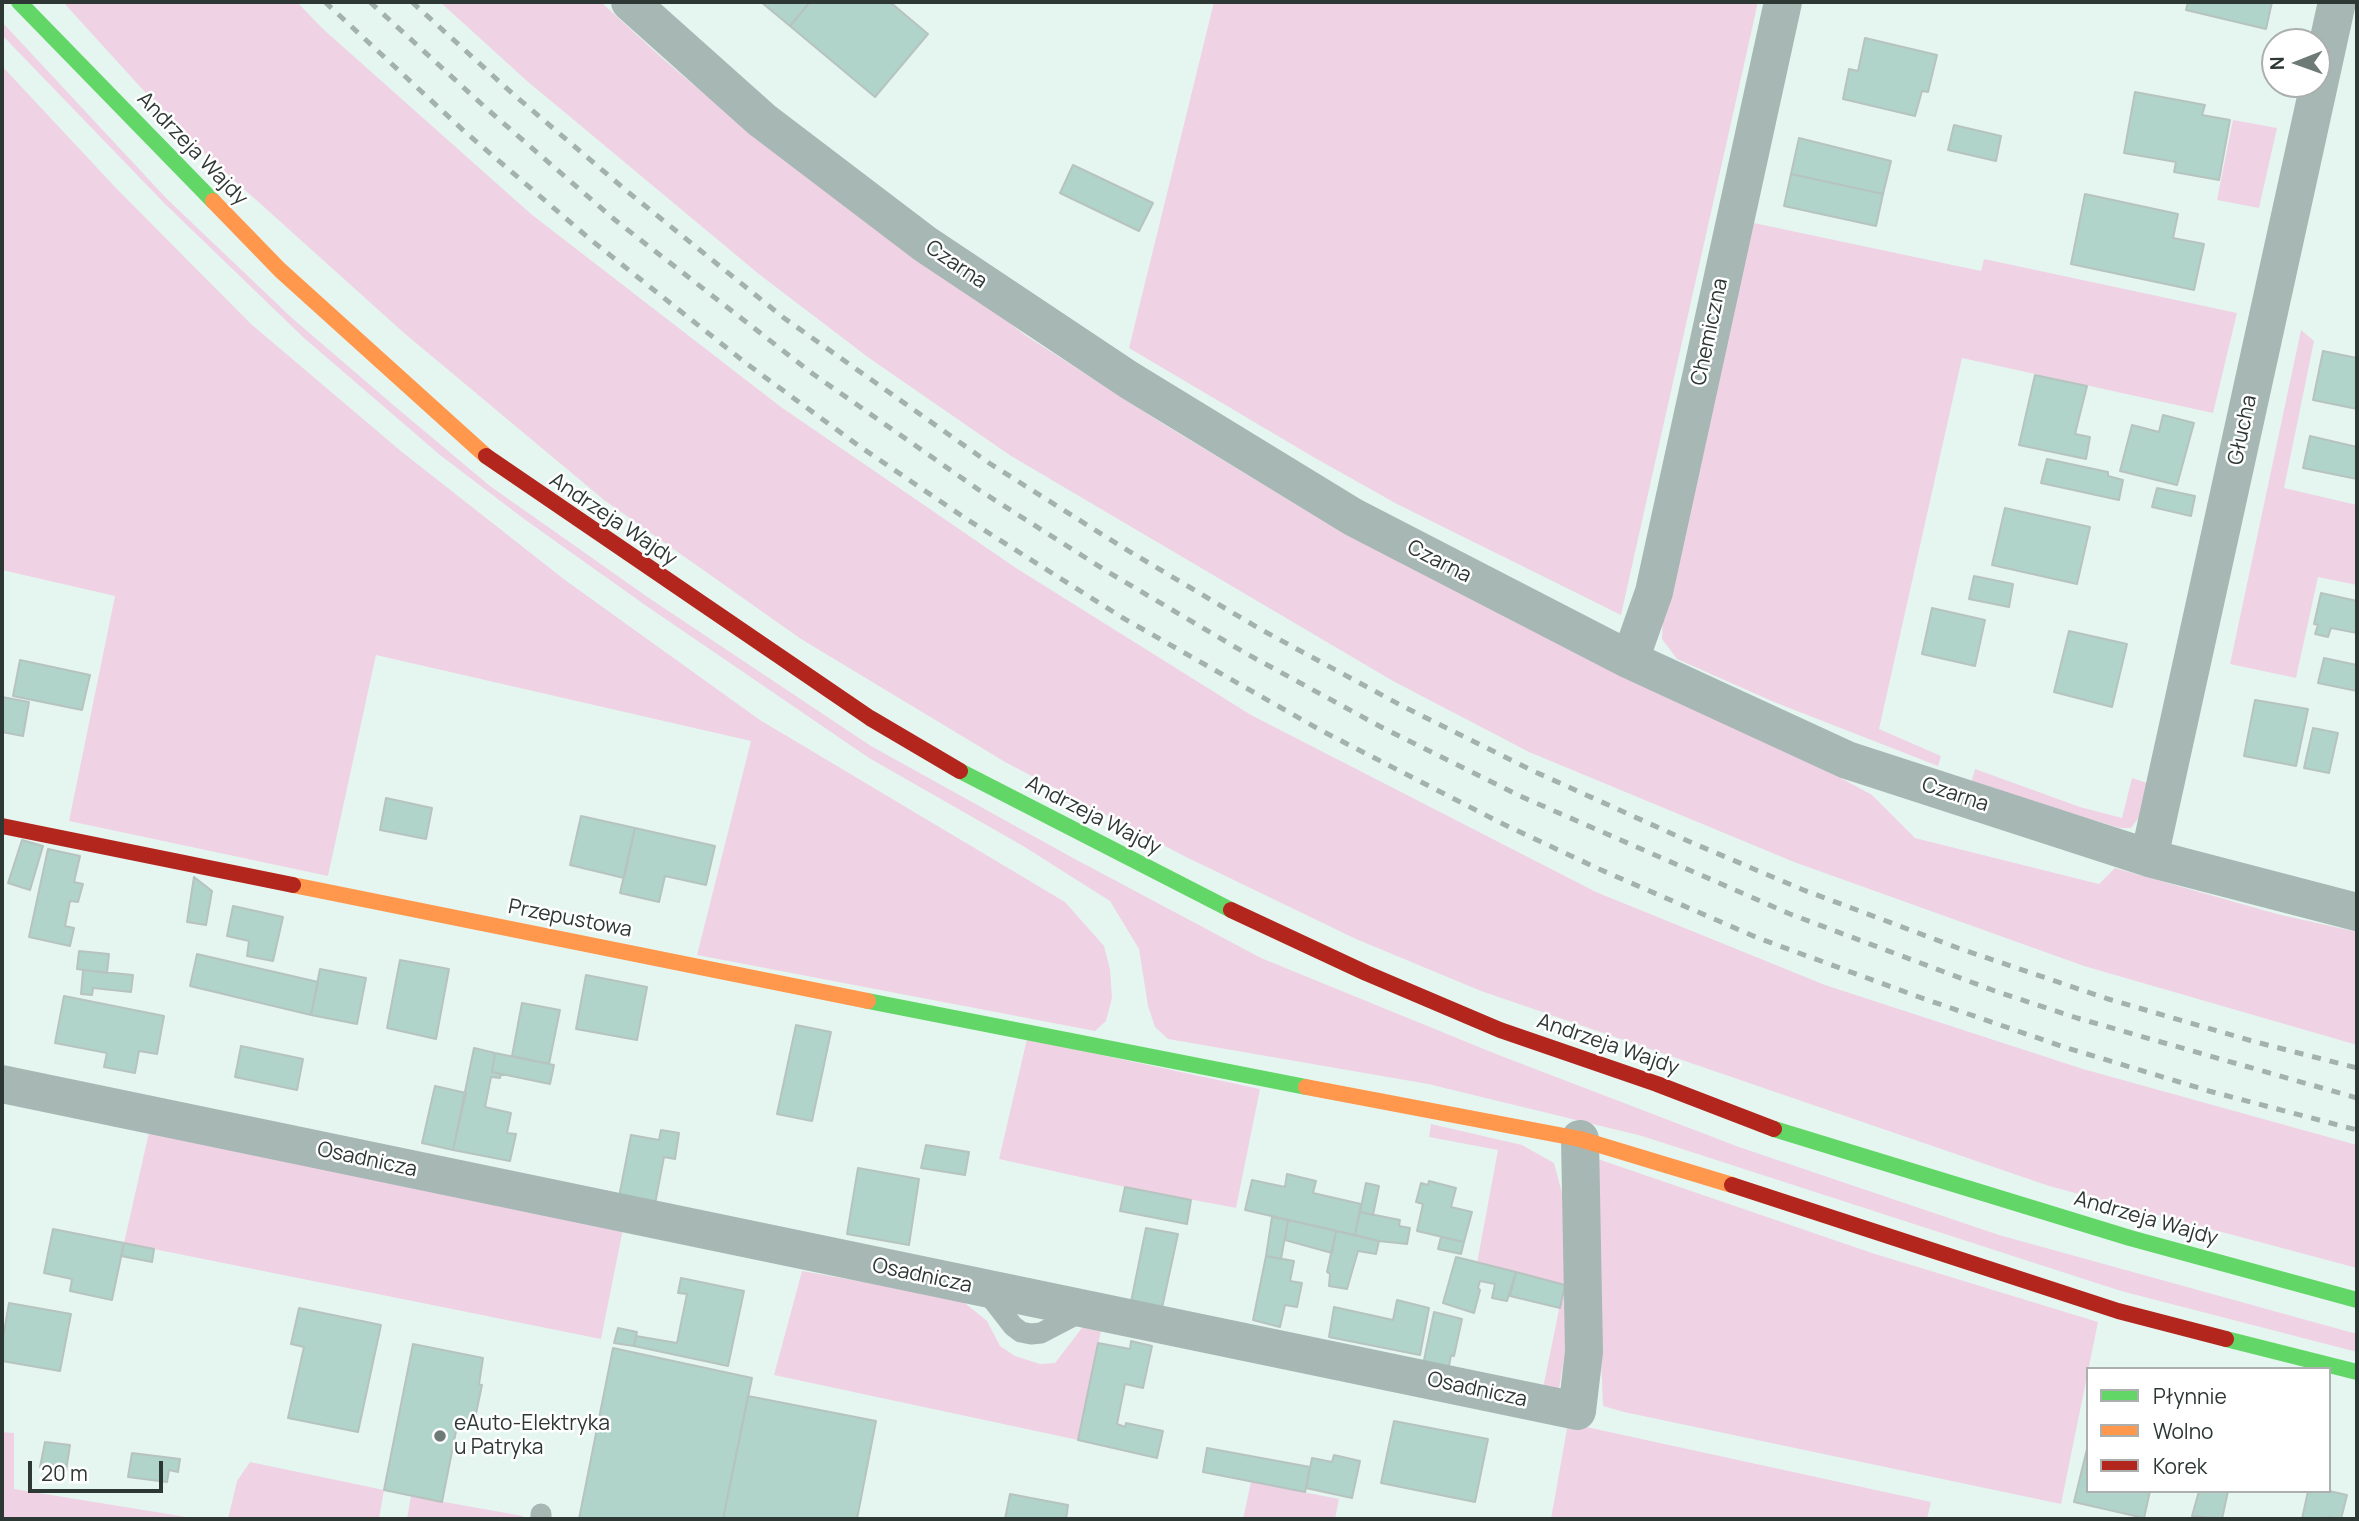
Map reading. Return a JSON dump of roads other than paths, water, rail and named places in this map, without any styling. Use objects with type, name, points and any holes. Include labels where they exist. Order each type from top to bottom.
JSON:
[{"type":"main road","name":"Andrzeja Wajdy","points":[[19,2],[280,270],[494,464],[870,718],[957,770],[1224,907],[1366,973],[1500,1030],[1657,1084],[1766,1126],[2130,1238],[2357,1300]]},
{"type":"main road","name":"Przepustowa","points":[[2,826],[1129,1054],[1580,1139],[1762,1194],[2118,1311],[2357,1372]]},
{"type":"street","name":"Czarna","points":[[630,2],[762,120],[925,244],[1129,380],[1353,517],[1630,660],[1847,760],[2150,858],[2357,912]]},
{"type":"street","name":"Chemiczna","points":[[1630,660],[1654,592],[1783,2]]},
{"type":"street","name":"Głucha","points":[[2150,858],[2337,2]]},
{"type":"street","name":"Osadnicza","points":[[2,1084],[1577,1411],[1584,1352],[1580,1139]]},
{"type":"railway","points":[[325,2],[464,131],[591,240],[747,364],[859,446],[965,518],[1123,618],[1322,731],[1503,824],[1758,938],[2064,1047],[2209,1091],[2357,1130]]},
{"type":"railway","points":[[370,2],[487,109],[615,220],[813,374],[979,490],[1108,572],[1247,654],[1383,728],[1520,796],[1790,914],[1995,991],[2077,1018],[2357,1098]]},
{"type":"railway","points":[[412,2],[513,94],[628,192],[784,318],[989,463],[1122,547],[1260,629],[1404,707],[1531,770],[1801,889],[1958,948],[2108,999],[2357,1068]]},
{"type":"place","name":"eAuto-Elektryka u Patryka","points":[[440,1436]]}]
